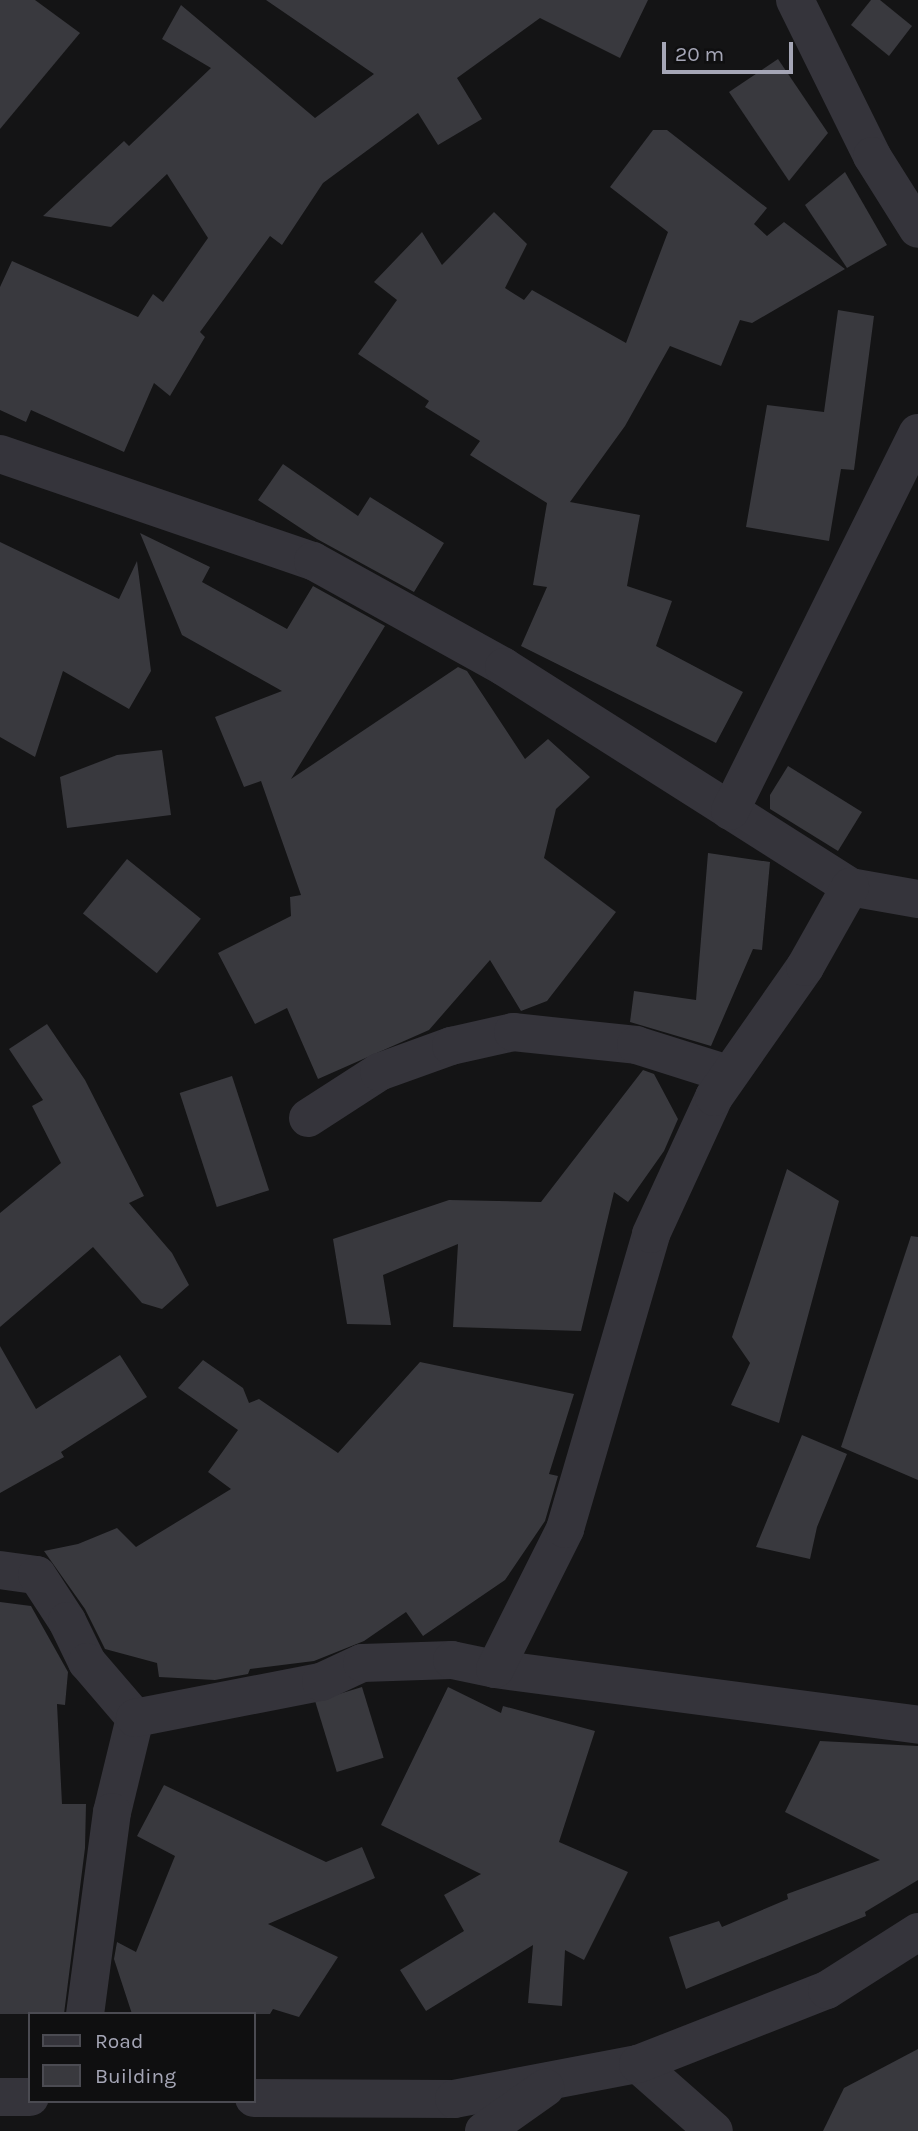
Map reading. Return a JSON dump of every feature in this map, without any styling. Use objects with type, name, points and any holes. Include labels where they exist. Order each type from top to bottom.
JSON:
[{"type":"street","points":[[795,0],[872,156],[918,229]]},
{"type":"street","points":[[730,811],[918,433]]},
{"type":"street","points":[[0,454],[313,561],[505,667],[850,887],[918,899]]},
{"type":"street","points":[[495,1669],[565,1530],[652,1234],[728,1074],[805,967],[850,887]]},
{"type":"street","points":[[308,1118],[379,1072],[451,1046],[513,1032],[636,1045],[728,1074]]},
{"type":"street","points":[[0,1570],[37,1576],[67,1621],[87,1662],[135,1718]]},
{"type":"street","points":[[135,1718],[321,1682],[362,1663],[452,1660],[495,1669],[918,1725]]},
{"type":"street","points":[[85,2012],[112,1812],[135,1718]]},
{"type":"street","points":[[256,2098],[454,2099],[638,2064],[827,1990],[918,1932]]},
{"type":"street","points":[[638,2064],[714,2131]]},
{"type":"street","points":[[484,2131],[558,2079]]},
{"type":"street","points":[[0,2097],[28,2097]]},
{"type":"building","points":[[0,0],[35,0],[80,33],[0,129]]},
{"type":"building","points":[[266,0],[648,0],[620,58],[540,18],[457,78],[482,119],[438,145],[418,113],[323,183],[282,245],[270,236],[200,332],[205,337],[170,396],[154,383],[124,452],[31,410],[26,422],[0,410],[0,287],[12,261],[138,317],[153,294],[163,302],[208,238],[167,174],[111,227],[43,216],[124,141],[129,146],[211,68],[162,39],[181,5],[315,118],[374,74]]},
{"type":"building","points":[[871,0],[880,0],[912,26],[889,56],[851,25]]},
{"type":"building","points":[[778,59],[828,133],[789,181],[729,92]]},
{"type":"building","points":[[653,130],[667,130],[767,208],[754,224],[767,236],[784,222],[845,269],[752,323],[740,320],[721,366],[670,346],[625,426],[570,502],[640,515],[627,586],[672,601],[656,646],[743,692],[716,743],[521,646],[547,587],[533,585],[547,503],[470,455],[480,441],[425,407],[429,401],[358,354],[397,300],[374,282],[422,232],[442,265],[494,212],[527,244],[505,288],[524,300],[532,290],[626,343],[668,232],[610,187]]},
{"type":"building","points":[[845,172],[887,245],[847,268],[805,205]]},
{"type":"building","points":[[838,310],[874,316],[854,470],[841,469],[829,541],[746,527],[767,405],[824,412]]},
{"type":"building","points":[[283,464],[358,516],[370,497],[444,543],[414,592],[317,539],[258,500]]},
{"type":"building","points":[[140,533],[210,567],[202,582],[287,629],[313,586],[385,626],[291,779],[458,667],[467,671],[525,759],[548,739],[590,777],[556,809],[544,858],[616,912],[547,1001],[521,1011],[490,960],[429,1030],[318,1079],[287,1008],[255,1024],[218,953],[291,916],[290,897],[301,895],[261,781],[244,787],[215,717],[282,691],[182,635]]},
{"type":"building","points":[[0,542],[119,599],[137,561],[151,671],[129,709],[63,671],[35,757],[0,737]]},
{"type":"building","points":[[162,750],[171,815],[67,828],[60,777],[117,755]]},
{"type":"building","points":[[788,766],[862,812],[838,851],[770,809],[770,795]]},
{"type":"building","points":[[708,853],[770,862],[762,950],[753,949],[711,1046],[630,1022],[634,991],[696,1000]]},
{"type":"building","points":[[127,859],[201,919],[157,973],[83,913]]},
{"type":"building","points":[[47,1024],[85,1080],[144,1196],[129,1203],[172,1253],[189,1285],[162,1309],[142,1303],[93,1247],[0,1327],[0,1213],[61,1163],[32,1106],[43,1100],[9,1049]]},
{"type":"building","points":[[643,1070],[654,1074],[678,1119],[664,1151],[628,1202],[614,1192],[581,1331],[453,1327],[458,1244],[383,1275],[391,1325],[347,1324],[333,1239],[449,1200],[541,1202]]},
{"type":"building","points":[[232,1076],[269,1190],[217,1207],[180,1093]]},
{"type":"building","points":[[787,1169],[839,1201],[779,1423],[731,1405],[750,1363],[732,1337]]},
{"type":"building","points":[[911,1236],[918,1237],[918,1480],[841,1447]]},
{"type":"building","points":[[0,1346],[36,1409],[120,1355],[147,1397],[61,1452],[64,1457],[0,1493]]},
{"type":"building","points":[[203,1360],[243,1388],[249,1403],[259,1399],[338,1453],[420,1362],[574,1394],[549,1474],[558,1476],[545,1521],[505,1580],[423,1636],[406,1612],[364,1641],[314,1661],[250,1669],[248,1674],[215,1680],[159,1677],[157,1663],[105,1649],[85,1609],[44,1551],[78,1544],[117,1528],[136,1547],[231,1489],[208,1472],[238,1430],[178,1388]]},
{"type":"building","points":[[802,1435],[847,1454],[817,1527],[810,1559],[756,1547]]},
{"type":"building","points":[[0,1602],[31,1606],[68,1672],[65,1705],[57,1704],[62,1804],[86,1804],[85,1848],[64,2012],[0,2014]]},
{"type":"building","points":[[362,1687],[384,1758],[337,1772],[315,1701]]},
{"type":"building","points":[[448,1687],[501,1713],[503,1706],[595,1731],[559,1842],[628,1872],[584,1960],[565,1950],[562,2006],[528,2003],[533,1945],[426,2011],[400,1970],[464,1931],[444,1895],[481,1874],[381,1825]]},
{"type":"building","points":[[820,1741],[918,1746],[918,1880],[865,1912],[866,1916],[686,1989],[669,1937],[719,1921],[722,1927],[788,1899],[787,1894],[880,1860],[785,1812]]},
{"type":"building","points":[[164,1785],[326,1862],[362,1847],[375,1878],[268,1924],[338,1957],[299,2017],[273,2009],[270,2014],[131,2012],[114,1959],[117,1942],[136,1952],[175,1856],[137,1836]]},
{"type":"building","points":[[918,2049],[918,2131],[823,2131],[844,2088]]}]
